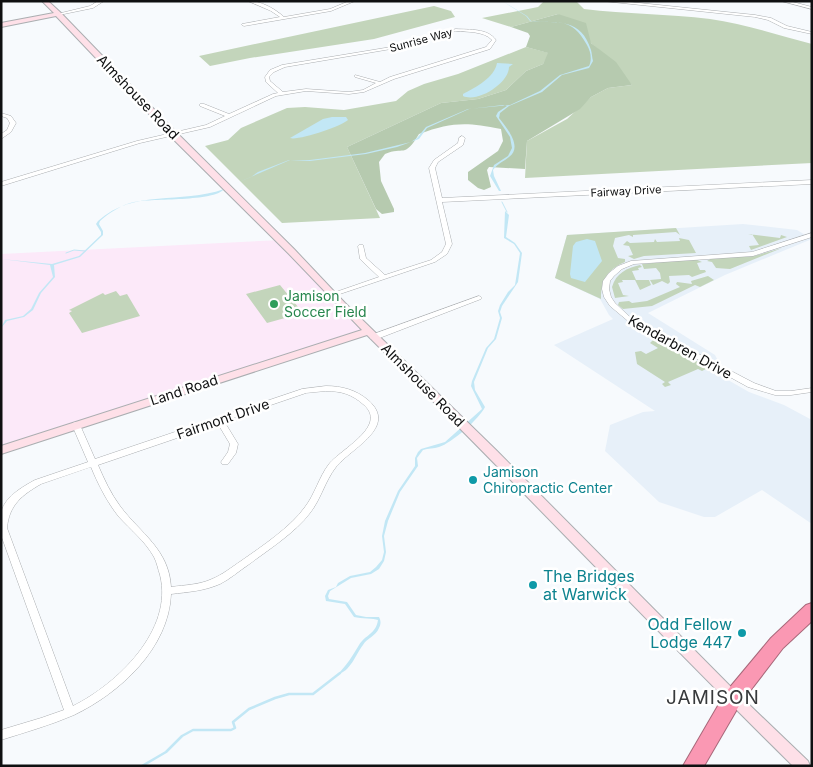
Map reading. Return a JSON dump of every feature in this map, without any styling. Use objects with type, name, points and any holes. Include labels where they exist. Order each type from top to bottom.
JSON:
[{"type":"highway","points":[[693,766],[733,698],[777,643],[812,610]]},
{"type":"main road","name":"Almshouse Road","points":[[46,1],[173,134],[332,295],[803,766]]},
{"type":"main road","points":[[1,25],[59,14]]},
{"type":"main road","name":"Land Road","points":[[1,450],[371,334]]},
{"type":"street","points":[[59,14],[90,7],[102,1]]},
{"type":"street","points":[[250,1],[272,10],[282,17]]},
{"type":"street","points":[[244,25],[334,9],[353,1]]},
{"type":"street","points":[[605,1],[755,16],[771,20],[786,27],[812,33]]},
{"type":"street","points":[[783,1],[812,8]]},
{"type":"street","name":"Sunrise Way","points":[[1,184],[139,142],[205,127],[281,93],[306,90],[355,92],[370,89],[488,48],[494,40],[487,34],[477,31],[451,31],[391,48],[284,66],[272,71],[267,77],[268,81],[281,93]]},
{"type":"street","points":[[357,76],[380,84]]},
{"type":"street","points":[[202,105],[228,116]]},
{"type":"street","points":[[1,114],[9,117],[13,123],[9,131],[1,137]]},
{"type":"street","points":[[332,295],[432,261],[447,251],[449,244],[432,166],[436,160],[460,145],[462,138]]},
{"type":"street","name":"Fairway Drive","points":[[440,200],[812,182]]},
{"type":"street","name":"Kendarbren Drive","points":[[812,235],[753,254],[633,262],[617,269],[610,276],[607,281],[605,295],[612,306],[630,320],[751,385],[775,393],[812,390]]},
{"type":"street","points":[[361,246],[363,259],[383,277]]},
{"type":"street","points":[[371,334],[480,298]]},
{"type":"street","name":"Fairmont Drive","points":[[70,712],[3,528],[2,521],[13,500],[29,487],[305,391],[330,388],[347,391],[361,397],[372,407],[374,418],[369,433],[333,464],[301,519],[217,581],[201,587],[167,591]]},
{"type":"street","points":[[220,420],[234,444],[232,453],[225,462]]},
{"type":"street","points":[[1,735],[70,712],[106,690],[139,660],[164,614],[167,591],[164,569],[156,552],[118,509],[76,425]]},
{"type":"shaded area","points":[[743,224],[797,230],[812,239],[725,275],[648,313],[715,355],[728,380],[749,392],[784,405],[812,420],[812,524],[762,490],[715,517],[704,517],[659,502],[605,451],[610,425],[643,412],[655,411],[554,345],[613,319],[600,299],[555,278],[567,235]]},
{"type":"shaded area","points":[[281,240],[368,331],[1,450],[1,254]]},
{"type":"green space","points":[[544,1],[576,1],[584,9],[723,21],[812,44],[812,163],[525,178],[527,141],[567,119],[591,97],[608,88],[632,85],[599,50],[558,14],[511,27],[482,18],[538,7]]},
{"type":"green space","points":[[434,6],[451,11],[455,17],[374,39],[210,66],[199,56]]},
{"type":"green space","points":[[558,14],[586,23],[591,43],[616,62],[632,85],[608,88],[591,97],[580,109],[527,141],[525,169],[489,167],[487,170],[491,187],[484,190],[468,180],[468,172],[498,151],[503,141],[501,129],[459,124],[419,134],[410,147],[385,154],[379,162],[381,181],[394,212],[382,214],[376,209],[347,147],[441,103],[478,99],[506,90],[526,71],[543,64],[548,53],[526,47],[530,36],[528,33],[511,27]]},
{"type":"green space","points":[[526,47],[549,53],[543,64],[526,71],[506,90],[478,99],[441,103],[347,147],[380,218],[282,223],[205,146],[228,140],[241,128],[287,108],[305,107],[344,110],[396,101],[408,91],[424,84],[458,74]]},
{"type":"green space","points":[[676,228],[680,235],[676,232],[633,235],[633,237],[629,235],[615,238],[613,246],[618,258],[625,259],[625,262],[614,268],[606,276],[602,286],[601,299],[555,278],[567,235]]},
{"type":"green space","points":[[752,235],[780,238],[781,235],[787,237],[751,250],[749,246],[759,245]]},
{"type":"green space","points":[[679,238],[689,240],[696,253],[644,256],[634,259],[628,256],[633,255],[629,246],[623,245],[627,241],[630,243],[654,242],[655,239],[657,242],[680,241]]},
{"type":"green space","points":[[782,248],[730,269],[716,268],[712,262],[707,261],[712,258],[754,256]]},
{"type":"green space","points":[[695,259],[702,262],[697,263],[700,270],[705,270],[706,272],[692,277],[689,275],[669,276],[670,282],[668,284],[662,281],[653,285],[650,280],[661,279],[660,273],[656,268],[644,269],[642,264]]},
{"type":"green space","points":[[640,265],[642,267],[638,268],[639,270],[632,271],[636,280],[649,280],[651,285],[640,290],[635,280],[622,280],[623,282],[618,283],[623,295],[629,296],[615,298],[612,287],[616,278],[626,270]]},
{"type":"green space","points":[[708,276],[714,280],[700,287],[695,285],[652,306],[623,309],[618,305],[619,302],[647,301],[680,287],[676,284],[677,282],[692,284],[691,281]]},
{"type":"green space","name":"Jamison Soccer Field","points":[[280,285],[303,313],[267,323],[246,294]]},
{"type":"green space","points":[[116,291],[120,296],[127,294],[140,316],[82,333],[69,313],[72,311],[69,310],[103,293],[105,295]]},
{"type":"green space","points":[[655,338],[708,368],[702,371],[698,369],[668,382],[671,385],[665,387],[662,384],[665,382],[637,364],[635,352],[641,351],[646,354],[658,348],[650,343]]},
{"type":"water","points":[[570,25],[581,32],[587,40],[591,51],[593,61],[589,68],[562,75],[542,92],[509,106],[500,113],[499,118],[514,143],[513,153],[493,170],[501,191],[499,191],[490,176],[494,165],[508,156],[512,148],[510,137],[496,116],[498,112],[507,106],[505,105],[510,105],[540,91],[560,75],[589,66],[591,56],[587,45]]},
{"type":"water","points":[[497,63],[513,64],[509,67],[508,73],[498,85],[477,97],[463,96],[463,94],[489,77]]},
{"type":"water","points":[[473,108],[427,128],[419,139],[411,142],[426,127]]},
{"type":"water","points":[[346,117],[348,120],[338,126],[320,132],[290,138],[323,119]]},
{"type":"water","points":[[410,142],[366,154],[310,161],[290,160],[310,160],[365,153]]},
{"type":"water","points":[[290,160],[252,177],[258,172]]},
{"type":"water","points":[[224,189],[218,193],[196,198],[140,201],[207,194]]},
{"type":"water","points":[[118,208],[100,221],[99,224],[103,235],[80,257],[54,265],[55,277],[41,293],[33,310],[24,317],[7,321],[1,328],[5,320],[23,316],[31,309],[39,293],[53,277],[50,265],[1,259],[52,264],[79,256],[101,235],[96,224],[98,221],[112,211]]},
{"type":"water","points":[[505,211],[509,215],[506,237],[515,243],[522,253],[518,282],[502,306],[500,312],[502,318],[496,339],[488,348],[474,382],[475,390],[485,407],[477,418],[458,436],[439,447],[423,450],[417,458],[418,466],[400,492],[388,521],[384,536],[386,552],[384,561],[379,569],[371,574],[351,578],[330,591],[329,599],[347,602],[356,615],[379,617],[380,621],[378,631],[365,643],[346,670],[338,674],[361,642],[373,631],[378,620],[354,617],[345,604],[326,601],[325,596],[328,590],[336,587],[338,583],[350,576],[370,572],[382,560],[384,552],[382,536],[385,521],[398,491],[415,466],[415,458],[418,452],[421,449],[445,442],[482,409],[471,386],[472,381],[486,348],[494,339],[500,318],[498,311],[500,305],[515,285],[520,253],[514,244],[504,238]]},
{"type":"water","points":[[587,239],[595,241],[602,261],[585,282],[571,278],[570,274],[573,246],[576,242]]},
{"type":"waterway","points":[[502,202],[507,212]]},
{"type":"waterway","points":[[66,253],[74,250],[85,251]]},
{"type":"waterway","points":[[142,766],[166,752],[182,736],[193,730],[231,730],[235,728],[233,722],[249,709],[289,694],[313,694],[340,673]]},
{"type":"place","name":"Jamison Soccer Field","points":[[274,304]]},
{"type":"place","name":"Jamison Chiropractic Center","points":[[473,480]]},
{"type":"place","name":"The Bridges at Warwick","points":[[533,585]]},
{"type":"place","name":"Odd Fellow Lodge 447","points":[[742,633]]},
{"type":"district","name":"JAMISON","points":[[713,697]]}]
